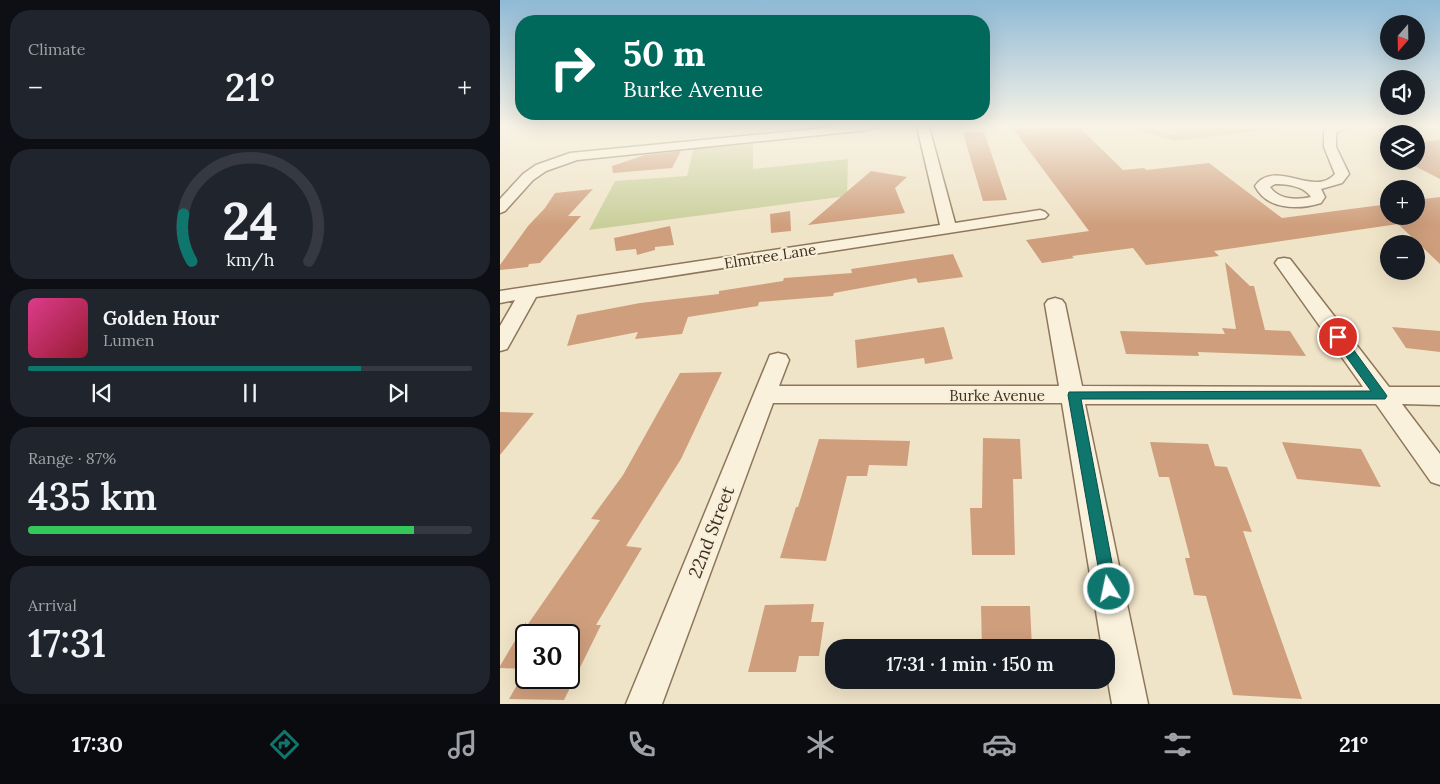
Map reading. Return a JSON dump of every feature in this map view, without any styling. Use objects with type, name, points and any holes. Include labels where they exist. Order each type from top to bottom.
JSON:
[{"type":"street","points":[[500,208],[528,177],[541,168],[564,160]]},
{"type":"street","points":[[931,160],[949,229]]},
{"type":"street","points":[[1310,188],[1337,180],[1342,174],[1335,160]]},
{"type":"street","name":"Elmtree Lane","points":[[500,297],[1040,215]]},
{"type":"street","points":[[1284,263],[1440,474]]},
{"type":"street","points":[[500,344],[529,293]]},
{"type":"street","points":[[1055,304],[1074,395],[1130,704]]},
{"type":"street","name":"22nd Street","points":[[644,704],[778,360]]},
{"type":"street","name":"Burke Avenue","points":[[765,394],[1440,396]]},
{"type":"green space","points":[[691,160],[753,160],[753,169],[848,160],[847,196],[589,230],[615,181],[687,176]]},
{"type":"building","points":[[630,160],[676,160],[672,168],[613,173],[612,166]]},
{"type":"building","points":[[971,160],[993,160],[1007,200],[983,201]]},
{"type":"building","points":[[1036,160],[1113,160],[1123,170],[1144,168],[1146,170],[1209,163],[1282,218],[1380,205],[1380,225],[1391,225],[1214,251],[1219,256],[1146,265],[1133,248],[1072,256],[1074,258],[1042,263],[1026,240],[1089,231]]},
{"type":"building","points":[[1425,160],[1440,160],[1440,179],[1422,170],[1425,170]]},
{"type":"building","points":[[871,171],[907,177],[895,188],[905,213],[808,225]]},
{"type":"building","points":[[593,189],[568,216],[581,216],[540,263],[529,264],[528,267],[500,270],[500,265],[555,193]]},
{"type":"building","points":[[1440,197],[1440,264],[1425,250],[1425,235],[1410,235],[1399,225],[1425,225],[1425,199]]},
{"type":"building","points":[[790,211],[791,231],[771,233],[770,214]]},
{"type":"building","points":[[670,226],[674,245],[655,247],[655,250],[637,255],[636,249],[616,251],[614,238]]},
{"type":"building","points":[[953,254],[963,277],[918,283],[916,278],[834,293],[833,296],[759,302],[758,306],[688,317],[682,334],[635,339],[638,332],[567,346],[577,315],[640,303],[719,294],[719,291],[783,281],[784,278],[852,273],[851,269]]},
{"type":"building","points":[[1225,262],[1250,286],[1254,286],[1265,330],[1290,331],[1306,356],[1198,352],[1199,356],[1126,354],[1120,331],[1225,334],[1222,328],[1236,329]]},
{"type":"building","points":[[944,327],[953,359],[925,364],[924,358],[857,368],[855,340]]},
{"type":"building","points":[[1392,327],[1440,331],[1440,352],[1406,348]]},
{"type":"building","points":[[722,372],[681,459],[626,546],[642,548],[596,625],[601,625],[580,668],[580,624],[528,624],[600,520],[591,519],[623,475],[680,373]]},
{"type":"building","points":[[500,412],[534,413],[500,455]]},
{"type":"building","points":[[983,438],[1020,439],[1022,479],[1013,479],[1015,555],[972,555],[970,508],[982,508]]},
{"type":"building","points":[[819,439],[910,441],[907,466],[869,465],[867,476],[847,476],[826,561],[780,558],[796,507],[798,507]]},
{"type":"building","points":[[1150,442],[1208,444],[1215,466],[1227,467],[1252,532],[1243,531],[1302,699],[1233,695],[1206,596],[1194,595],[1185,558],[1190,558],[1169,477],[1159,477]]},
{"type":"building","points":[[1282,442],[1361,449],[1381,487],[1297,479]]},
{"type":"building","points":[[814,604],[811,622],[824,622],[819,656],[799,656],[796,672],[748,672],[765,605]]},
{"type":"building","points":[[981,606],[1030,606],[1032,639],[982,639]]},
{"type":"building","points":[[515,641],[515,669],[500,668]]},
{"type":"building","points":[[515,688],[569,689],[564,700],[509,699]]},
{"type":"route","points":[[1109,589],[1074,395],[1381,396],[1338,337]]}]
